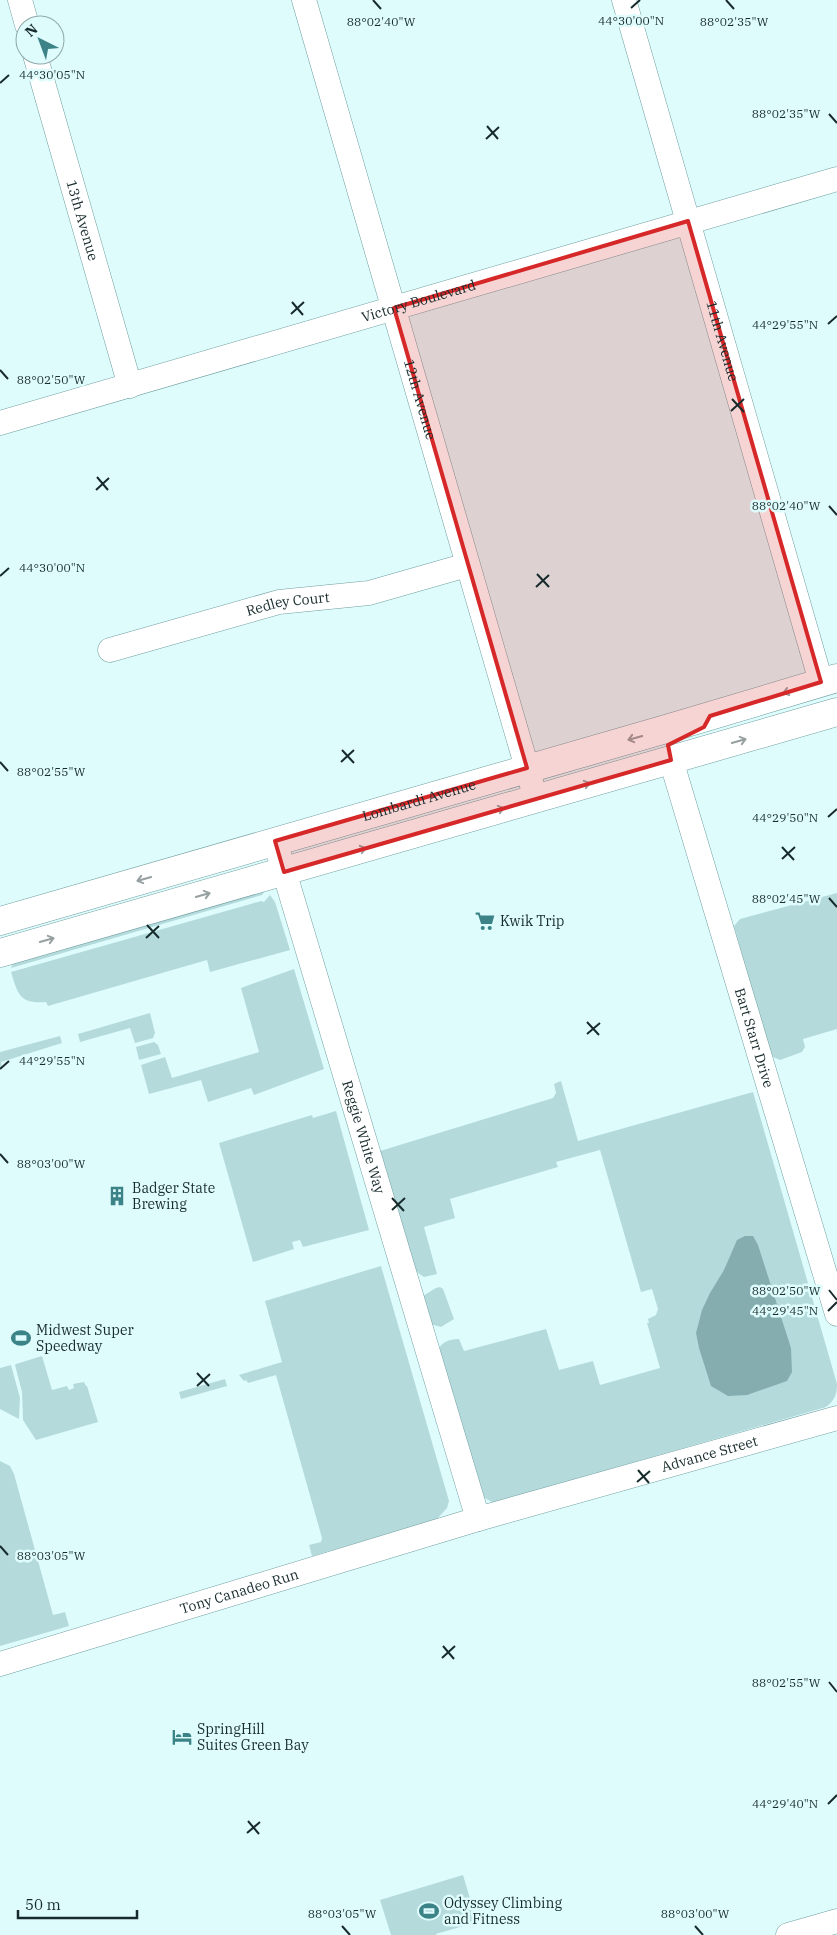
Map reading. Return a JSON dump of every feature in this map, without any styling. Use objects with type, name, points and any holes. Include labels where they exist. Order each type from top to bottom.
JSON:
[{"type":"main road","name":"Lombardi Avenue","points":[[0,921],[829,680]]},
{"type":"main road","points":[[0,953],[837,712]]},
{"type":"main road","points":[[671,760],[669,748],[671,742],[704,727],[710,716]]},
{"type":"street","points":[[20,0],[24,15]]},
{"type":"street","name":"12th Avenue","points":[[304,0],[536,798]]},
{"type":"street","name":"11th Avenue","points":[[624,0],[688,221],[829,680]]},
{"type":"street","name":"13th Avenue","points":[[38,65],[130,386]]},
{"type":"street","name":"Victory Boulevard","points":[[0,423],[837,179]]},
{"type":"street","name":"Redley Court","points":[[110,650],[279,602],[369,593],[467,565]]},
{"type":"street","name":"Bart Starr Drive","points":[[671,760],[837,1314]]},
{"type":"street","name":"Reggie White Way","points":[[275,841],[478,1518]]},
{"type":"street","name":"Advance Street","points":[[478,1518],[837,1418]]},
{"type":"street","name":"Tony Canadeo Run","points":[[0,1664],[478,1518]]},
{"type":"street","points":[[788,1935],[837,1921]]},
{"type":"highlighted area","points":[[688,221],[821,682],[710,716],[704,727],[668,745],[671,760],[284,872],[275,841],[527,768],[394,308]]},
{"type":"shaded area","points":[[265,891],[262,895],[11,968],[14,960]]},
{"type":"shaded area","points":[[837,893],[837,1029],[803,1039],[805,1047],[802,1052],[780,1060],[771,1056],[734,926],[740,919]]},
{"type":"shaded area","points":[[270,895],[275,902],[290,950],[210,972],[207,960],[48,1006],[46,1002],[25,999],[18,992],[13,980],[11,972],[261,901],[264,902]]},
{"type":"shaded area","points":[[294,969],[324,1069],[254,1095],[251,1088],[208,1102],[201,1080],[149,1094],[141,1065],[165,1057],[172,1078],[259,1052],[241,988]]},
{"type":"shaded area","points":[[150,1013],[155,1033],[153,1038],[135,1043],[130,1028],[80,1042],[78,1034]]},
{"type":"shaded area","points":[[60,1036],[62,1043],[1,1062],[2,1068],[0,1069],[0,1052]]},
{"type":"shaded area","points":[[154,1042],[158,1045],[161,1054],[139,1060],[136,1047]]},
{"type":"shaded area","points":[[561,1081],[578,1141],[753,1092],[837,1384],[836,1391],[833,1400],[826,1407],[492,1502],[481,1496],[437,1352],[443,1343],[459,1339],[464,1351],[546,1329],[559,1370],[593,1361],[600,1385],[660,1368],[647,1323],[649,1323],[648,1319],[656,1315],[658,1309],[652,1289],[641,1292],[600,1150],[556,1162],[558,1167],[450,1199],[455,1218],[424,1227],[437,1274],[424,1277],[418,1273],[413,1265],[380,1151],[553,1098],[556,1093],[554,1084]]},
{"type":"shaded area","points":[[336,1111],[369,1230],[303,1247],[300,1240],[292,1242],[294,1249],[253,1262],[219,1143],[312,1115],[313,1118]]},
{"type":"shaded area","points":[[745,1236],[753,1236],[758,1245],[791,1348],[792,1372],[787,1381],[747,1395],[728,1396],[711,1386],[696,1333],[702,1310],[710,1293],[724,1270],[737,1240]]},
{"type":"shaded area","points":[[381,1266],[449,1501],[447,1508],[436,1520],[312,1556],[309,1545],[321,1542],[322,1538],[276,1375],[248,1383],[239,1375],[282,1362],[265,1301]]},
{"type":"shaded area","points":[[440,1287],[443,1289],[454,1319],[441,1327],[430,1324],[423,1296]]},
{"type":"shaded area","points":[[42,1356],[52,1390],[67,1386],[69,1390],[74,1388],[73,1384],[84,1382],[87,1386],[98,1422],[36,1440],[23,1420],[22,1392],[15,1365]]},
{"type":"shaded area","points":[[11,1365],[20,1398],[19,1419],[0,1409],[0,1368]]},
{"type":"shaded area","points":[[225,1379],[227,1386],[181,1399],[179,1392]]},
{"type":"shaded area","points":[[0,1461],[10,1466],[14,1474],[53,1615],[65,1612],[69,1626],[0,1646]]},
{"type":"shaded area","name":"Odyssey Climbing and Fitness","points":[[463,1875],[477,1922],[436,1935],[391,1935],[380,1900]]},
{"type":"place","name":"Kwik Trip","points":[[485,921]]},
{"type":"place","name":"Badger State Brewing","points":[[117,1196]]},
{"type":"place","name":"Midwest Super Speedway","points":[[21,1338]]},
{"type":"place","name":"SpringHill Suites Green Bay","points":[[182,1737]]},
{"type":"place","name":"Odyssey Climbing and Fitness","points":[[429,1911]]}]
